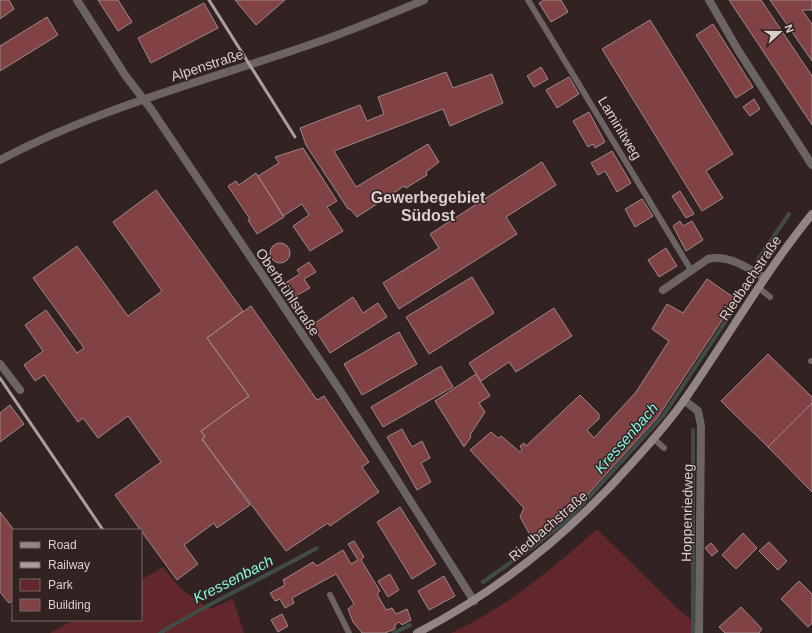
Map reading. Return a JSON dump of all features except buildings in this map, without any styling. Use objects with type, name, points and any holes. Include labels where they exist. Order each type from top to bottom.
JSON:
[{"type":"street","name":"Oberbrühlstraße","points":[[77,0],[125,75],[341,392],[474,601]]},
{"type":"street","name":"Alpenstraße","points":[[0,160],[78,123],[309,45],[424,0]]},
{"type":"street","points":[[709,0],[738,50],[812,165]]},
{"type":"street","name":"Riedbachstraße","points":[[416,633],[474,601],[547,547],[584,514],[654,439],[684,400],[758,288],[812,214]]},
{"type":"street","points":[[663,290],[708,259],[724,258],[765,278]]},
{"type":"street","points":[[0,364],[20,390]]},
{"type":"street","name":"Hoppenriedweg","points":[[684,400],[698,411],[701,426],[699,633]]},
{"type":"lane","name":"Laminitweg","points":[[528,0],[691,270]]},
{"type":"lane","points":[[758,288],[770,297]]},
{"type":"lane","points":[[654,439],[664,448]]},
{"type":"lane","points":[[330,595],[349,633]]},
{"type":"green space","points":[[597,529],[678,609],[695,623],[695,633],[451,633],[510,600],[546,573]]},
{"type":"green space","points":[[163,567],[181,589],[210,609],[233,599],[244,633],[50,633],[71,621],[142,621],[142,579]]},
{"type":"waterway","name":"Kressenbach","points":[[757,261],[789,214]]},
{"type":"waterway","name":"Kressenbach","points":[[483,582],[537,544],[570,518],[663,416],[747,289],[750,278]]},
{"type":"waterway","points":[[693,430],[693,633]]},
{"type":"waterway","name":"Kressenbach","points":[[160,633],[317,548]]},
{"type":"waterway","name":"Kressenbach","points":[[394,633],[410,625]]},
{"type":"railway","points":[[209,0],[295,137]]},
{"type":"railway","points":[[0,378],[102,529]]},
{"type":"district","name":"Gewerbegebiet Südost","points":[[428,206]]}]
